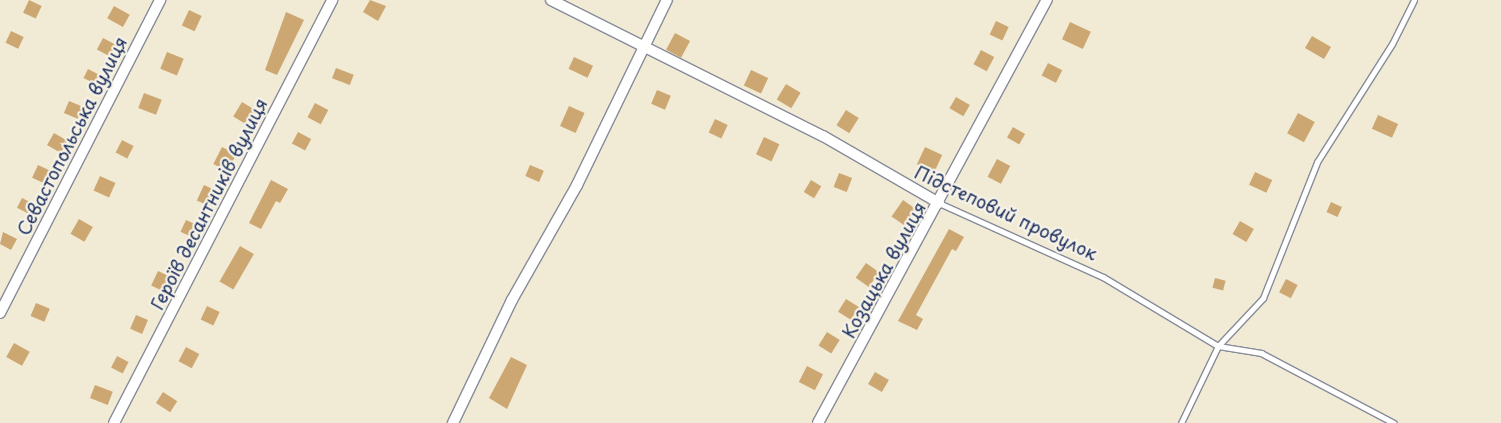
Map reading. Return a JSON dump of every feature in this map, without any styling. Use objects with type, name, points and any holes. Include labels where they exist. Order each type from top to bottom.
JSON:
[{"type":"street","name":"Севастопольська вулиця","points":[[0,313],[160,0]]},
{"type":"street","name":"Героїв десантників вулиця","points":[[114,423],[332,0]]},
{"type":"street","name":"Підстеповий провулок","points":[[551,0],[641,47],[823,136],[939,203]]},
{"type":"street","points":[[453,423],[512,300],[577,185],[641,47],[667,0]]},
{"type":"street","name":"Козацька вулиця","points":[[818,423],[1048,0]]},
{"type":"lane","points":[[1181,423],[1218,346],[1263,298],[1317,162],[1392,44],[1414,0]]},
{"type":"lane","name":"Підстеповий провулок","points":[[939,203],[1104,276],[1218,346],[1261,353],[1394,423]]},
{"type":"building","points":[[29,0],[42,6],[36,19],[23,13]]},
{"type":"building","points":[[370,0],[386,6],[378,21],[363,12]]},
{"type":"building","points":[[114,6],[130,15],[123,27],[107,18]]},
{"type":"building","points":[[189,10],[202,16],[195,31],[182,25]]},
{"type":"building","points":[[286,12],[304,20],[277,75],[265,70]]},
{"type":"building","points":[[996,21],[1009,27],[1002,41],[990,35]]},
{"type":"building","points":[[1070,22],[1091,32],[1083,49],[1062,39]]},
{"type":"building","points":[[11,31],[24,37],[18,49],[6,43]]},
{"type":"building","points":[[675,33],[690,41],[681,58],[666,50]]},
{"type":"building","points":[[1312,36],[1331,47],[1324,59],[1305,48]]},
{"type":"building","points":[[103,38],[116,45],[110,57],[97,49]]},
{"type":"building","points":[[981,50],[994,57],[987,71],[973,64]]},
{"type":"building","points":[[167,52],[184,59],[177,75],[160,69]]},
{"type":"building","points":[[574,57],[593,66],[588,78],[569,69]]},
{"type":"building","points":[[1048,63],[1062,70],[1056,83],[1042,75]]},
{"type":"building","points":[[336,68],[354,75],[350,85],[332,78]]},
{"type":"building","points":[[88,69],[100,75],[95,84],[83,78]]},
{"type":"building","points":[[751,70],[768,78],[761,93],[744,85]]},
{"type":"building","points":[[786,84],[801,93],[791,108],[777,99]]},
{"type":"building","points":[[657,90],[671,96],[665,110],[651,104]]},
{"type":"building","points":[[144,93],[162,100],[156,115],[138,108]]},
{"type":"building","points":[[956,97],[970,105],[963,116],[950,108]]},
{"type":"building","points":[[69,101],[83,107],[78,119],[64,113]]},
{"type":"building","points":[[242,102],[257,111],[248,125],[233,117]]},
{"type":"building","points":[[315,103],[328,110],[321,124],[307,117]]},
{"type":"building","points":[[569,106],[585,113],[576,133],[560,126]]},
{"type":"building","points":[[846,110],[859,118],[849,133],[836,125]]},
{"type":"building","points":[[1298,113],[1315,122],[1304,142],[1287,133]]},
{"type":"building","points":[[1378,115],[1398,124],[1392,138],[1372,129]]},
{"type":"building","points":[[715,119],[728,125],[721,139],[709,133]]},
{"type":"building","points":[[1013,127],[1025,134],[1019,144],[1007,137]]},
{"type":"building","points":[[298,132],[311,139],[305,151],[292,143]]},
{"type":"building","points":[[54,133],[68,141],[61,153],[47,145]]},
{"type":"building","points":[[764,137],[779,144],[771,161],[756,154]]},
{"type":"building","points":[[122,140],[134,146],[127,158],[116,152]]},
{"type":"building","points":[[222,147],[236,154],[228,171],[213,164]]},
{"type":"building","points":[[925,147],[942,155],[934,172],[917,164]]},
{"type":"building","points":[[997,159],[1010,166],[1001,184],[988,177]]},
{"type":"building","points":[[38,165],[53,172],[47,185],[32,178]]},
{"type":"building","points":[[530,165],[544,171],[539,182],[525,176]]},
{"type":"building","points":[[1255,172],[1272,180],[1266,193],[1249,185]]},
{"type":"building","points":[[839,173],[852,178],[847,192],[834,187]]},
{"type":"building","points":[[100,176],[116,183],[109,198],[93,191]]},
{"type":"building","points":[[271,180],[288,189],[280,203],[276,201],[261,229],[249,223]]},
{"type":"building","points":[[811,180],[821,186],[814,198],[804,192]]},
{"type":"building","points":[[204,185],[217,191],[210,206],[197,200]]},
{"type":"building","points":[[22,198],[36,205],[31,215],[17,208]]},
{"type":"building","points":[[903,200],[916,209],[905,226],[892,216]]},
{"type":"building","points":[[1331,202],[1342,207],[1337,217],[1327,212]]},
{"type":"building","points":[[79,219],[93,227],[84,242],[70,234]]},
{"type":"building","points":[[186,220],[199,226],[193,238],[181,232]]},
{"type":"building","points":[[1240,221],[1254,229],[1246,242],[1232,234]]},
{"type":"building","points":[[949,229],[964,237],[956,251],[952,249],[916,315],[923,319],[917,330],[898,321]]},
{"type":"building","points":[[3,232],[17,239],[11,250],[0,244]]},
{"type":"building","points":[[240,246],[254,254],[233,290],[220,282]]},
{"type":"building","points":[[866,263],[879,272],[869,287],[856,278]]},
{"type":"building","points":[[158,271],[173,278],[167,293],[151,286]]},
{"type":"building","points":[[1215,278],[1226,281],[1223,291],[1212,288]]},
{"type":"building","points":[[1286,279],[1298,285],[1291,298],[1279,292]]},
{"type":"building","points":[[846,299],[859,307],[851,320],[838,312]]},
{"type":"building","points":[[36,303],[50,309],[44,322],[31,316]]},
{"type":"building","points":[[207,306],[220,312],[213,326],[201,320]]},
{"type":"building","points":[[136,315],[148,320],[142,334],[130,329]]},
{"type":"building","points":[[827,332],[840,340],[831,354],[819,346]]},
{"type":"building","points":[[14,343],[30,352],[22,366],[6,357]]},
{"type":"building","points":[[186,347],[199,354],[192,368],[178,361]]},
{"type":"building","points":[[117,356],[129,362],[123,373],[111,368]]},
{"type":"building","points":[[511,357],[527,365],[507,409],[489,398]]},
{"type":"building","points":[[807,366],[823,374],[815,390],[799,382]]},
{"type":"building","points":[[875,372],[889,380],[882,392],[868,384]]},
{"type":"building","points":[[95,385],[113,392],[108,405],[90,398]]},
{"type":"building","points":[[163,392],[177,401],[170,412],[156,403]]}]
